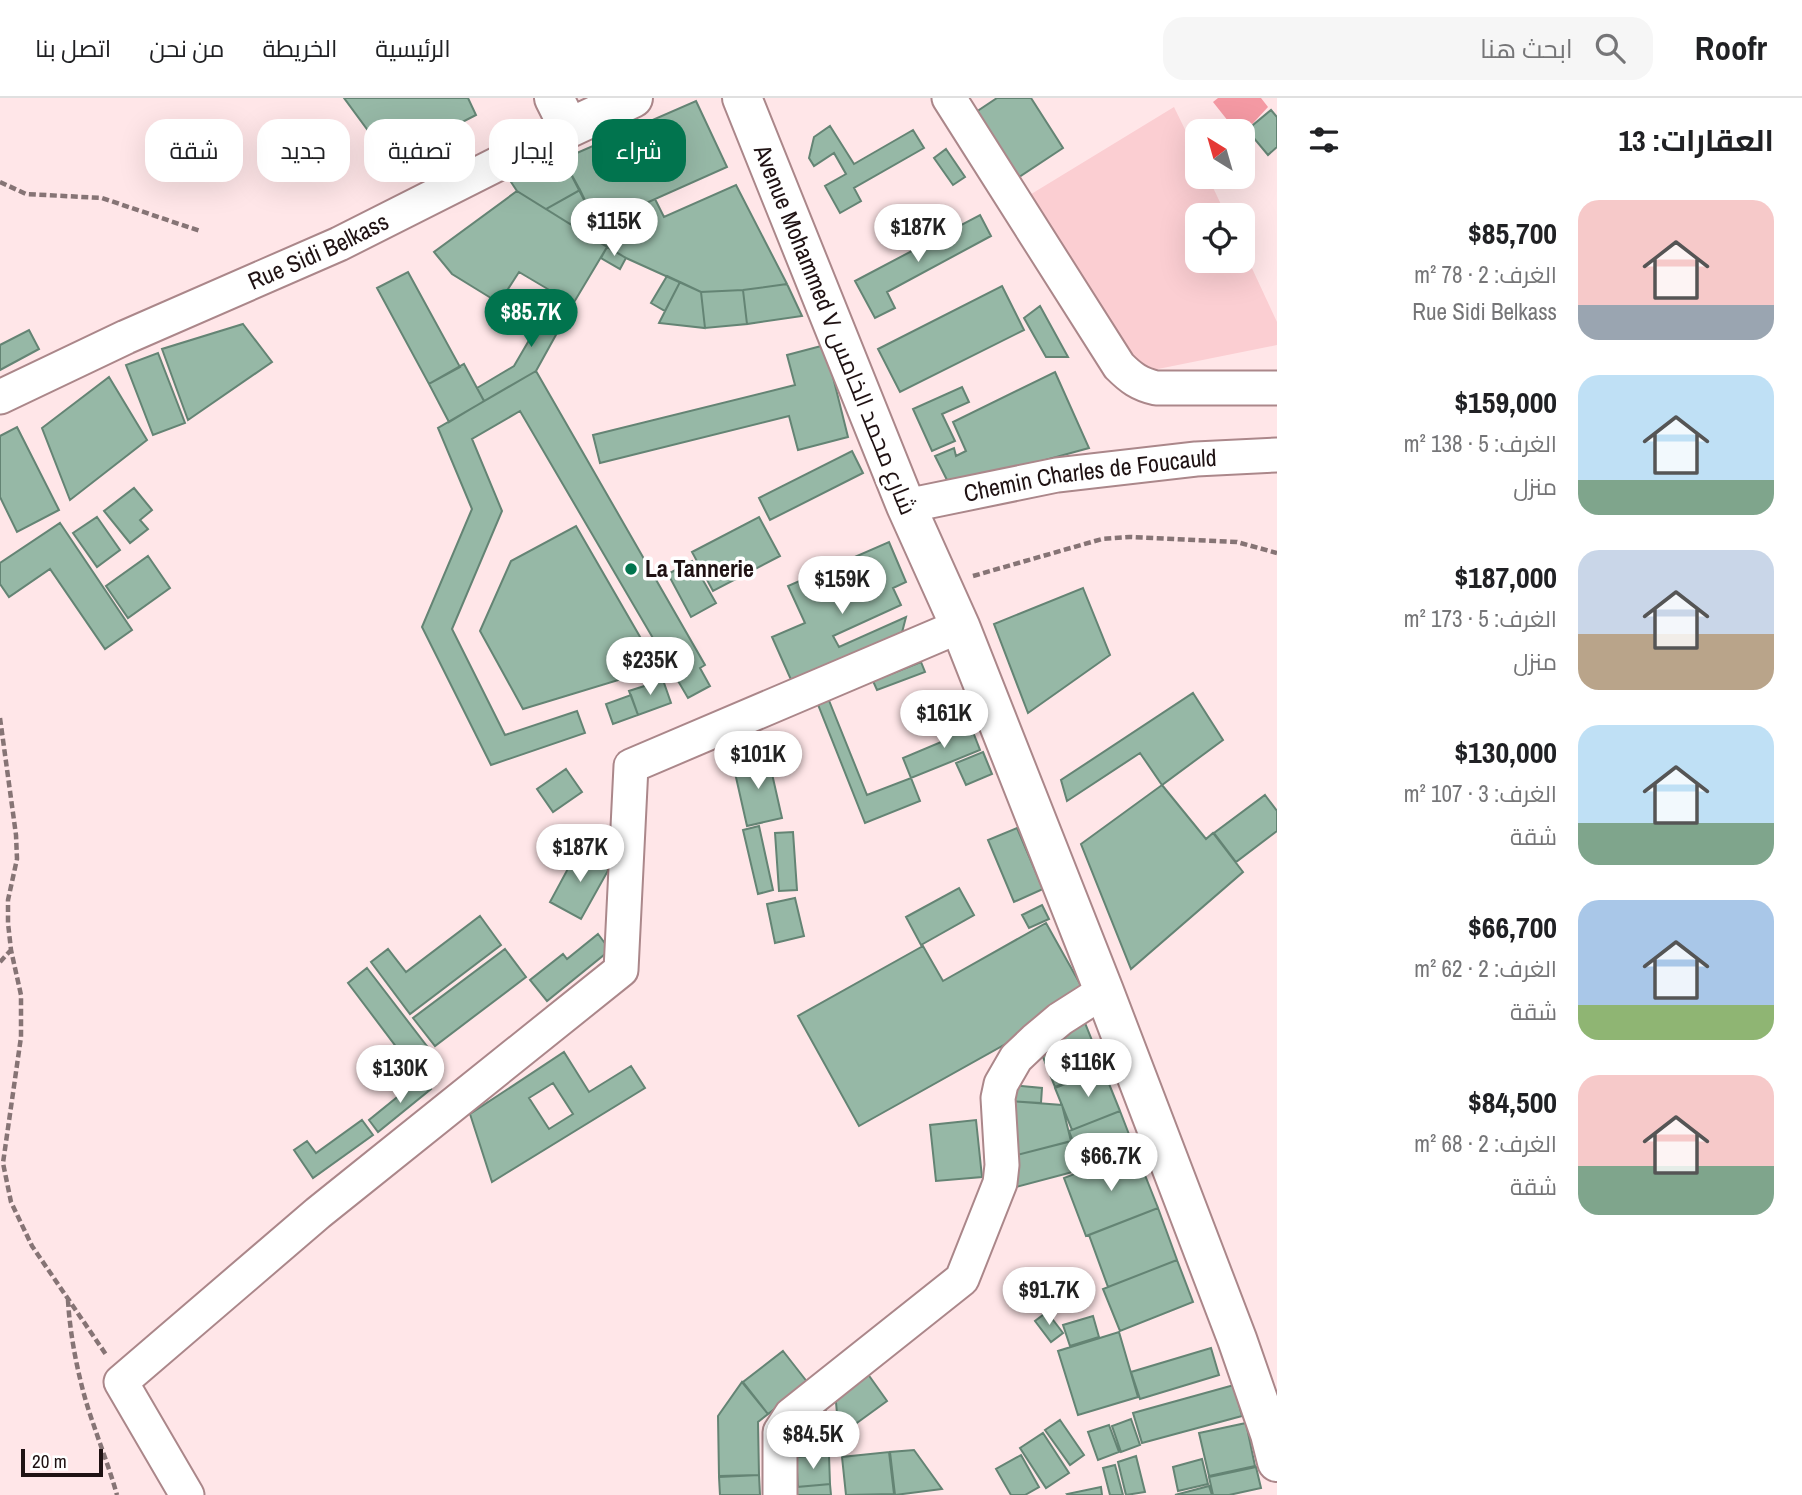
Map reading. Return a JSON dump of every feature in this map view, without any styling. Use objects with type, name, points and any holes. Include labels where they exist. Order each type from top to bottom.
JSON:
[{"type":"street","name":"Rue Sidi Belkass","points":[[0,397],[171,317],[339,244],[562,113],[633,98]]},
{"type":"street","name":"Avenue Mohammed V شارع محمد الخامس","points":[[742,98],[906,506],[960,626],[1104,991],[1237,1339],[1277,1462]]},
{"type":"street","points":[[949,98],[1119,366],[1131,378],[1140,385],[1156,388],[1277,388]]},
{"type":"street","name":"Chemin Charles de Foucauld","points":[[906,506],[1057,475],[1196,459],[1277,455]]},
{"type":"street","points":[[187,1495],[121,1382],[318,1213],[621,971],[631,766],[960,626]]},
{"type":"street","points":[[780,1495],[780,1432],[791,1415],[962,1279],[1000,1183],[1002,1165],[998,1098],[1000,1084],[1006,1073],[1016,1058],[1060,1019],[1104,991]]},
{"type":"path","points":[[0,182],[26,194],[102,198],[200,231]]},
{"type":"path","points":[[941,586],[1102,538],[1237,542],[1277,553]]},
{"type":"path","points":[[0,718],[16,835],[17,859],[8,900],[11,950],[21,995],[21,1037],[3,1163],[11,1202],[32,1246],[103,1348],[121,1382]]},
{"type":"path","points":[[0,962],[11,950]]},
{"type":"path","points":[[68,1300],[69,1331],[92,1421],[117,1495]]},
{"type":"shaded area","points":[[1218,98],[1261,98],[1268,107],[1255,121],[1226,119],[1213,102]]},
{"type":"shaded area","points":[[1174,107],[1185,129],[1185,189],[1214,189],[1220,203],[1185,203],[1185,273],[1254,273],[1277,322],[1277,345],[1143,372],[1028,196]]},
{"type":"building","points":[[344,98],[468,98],[476,115],[468,119],[364,119],[364,125]]},
{"type":"building","points":[[997,98],[1031,98],[1063,148],[1019,177],[976,112]]},
{"type":"building","points":[[696,101],[727,167],[597,225],[575,182],[578,182],[578,152],[592,146],[592,182],[686,182],[686,119],[655,119]]},
{"type":"building","points":[[1271,110],[1277,117],[1277,147],[1268,155],[1255,140],[1255,123]]},
{"type":"building","points":[[830,126],[854,164],[913,130],[924,148],[854,188],[861,201],[840,213],[825,186],[846,174],[834,153],[814,166],[809,158],[814,137]]},
{"type":"building","points":[[946,149],[965,177],[953,185],[934,158]]},
{"type":"building","points":[[511,182],[576,182],[580,190],[546,209],[517,191]]},
{"type":"building","points":[[736,185],[787,284],[701,292],[626,258],[583,232],[655,199],[664,217]]},
{"type":"building","points":[[580,190],[597,225],[583,232],[546,209]]},
{"type":"building","points":[[517,191],[607,247],[573,304],[519,272],[499,303],[452,274],[434,252]]},
{"type":"building","points":[[980,215],[991,236],[887,292],[895,308],[875,318],[855,281]]},
{"type":"building","points":[[607,247],[626,258],[620,269],[601,258]]},
{"type":"building","points":[[408,272],[460,367],[429,384],[377,288]]},
{"type":"building","points":[[667,276],[680,282],[665,311],[651,303]]},
{"type":"building","points":[[680,282],[701,292],[705,328],[659,323]]},
{"type":"building","points":[[787,284],[802,316],[747,324],[743,290]]},
{"type":"building","points":[[1002,286],[1024,330],[900,392],[878,349]]},
{"type":"building","points":[[743,290],[747,324],[705,328],[701,292]]},
{"type":"building","points":[[556,294],[573,304],[536,371],[484,401],[477,388],[514,366]]},
{"type":"building","points":[[1040,306],[1068,357],[1046,357],[1024,318]]},
{"type":"building","points":[[243,324],[272,362],[188,420],[162,349]]},
{"type":"building","points":[[29,330],[39,349],[0,370],[0,345]]},
{"type":"building","points":[[825,345],[848,437],[798,450],[789,416],[600,463],[593,435],[795,385],[787,355]]},
{"type":"building","points":[[158,353],[185,423],[153,435],[126,365]]},
{"type":"building","points":[[464,364],[484,401],[449,422],[429,384]]},
{"type":"building","name":"La Tannerie","points":[[536,371],[705,665],[700,668],[710,686],[688,698],[520,411],[472,439],[502,511],[452,629],[505,735],[577,711],[585,733],[491,765],[422,627],[472,509],[438,428]]},
{"type":"building","points":[[1055,372],[1089,448],[950,486],[935,456],[954,448],[956,456],[966,451],[953,422]]},
{"type":"building","points":[[109,377],[147,440],[70,500],[42,428]]},
{"type":"building","points":[[962,387],[969,402],[942,414],[955,441],[932,451],[913,409]]},
{"type":"building","points":[[17,427],[59,510],[17,532],[0,497],[0,436]]},
{"type":"building","points":[[852,451],[863,473],[770,520],[759,498]]},
{"type":"building","points":[[134,488],[152,510],[140,520],[148,529],[130,543],[104,511]]},
{"type":"building","points":[[97,517],[120,550],[97,567],[73,533]]},
{"type":"building","points":[[759,517],[780,556],[713,591],[692,552]]},
{"type":"building","points":[[60,523],[132,630],[105,649],[50,569],[9,597],[0,584],[0,563]]},
{"type":"building","points":[[576,526],[658,668],[523,709],[480,631],[511,561]]},
{"type":"building","points":[[889,542],[906,582],[893,588],[901,605],[833,636],[839,647],[906,617],[899,644],[796,691],[772,637],[805,623],[788,586]]},
{"type":"building","points":[[148,556],[170,588],[128,618],[106,586]]},
{"type":"building","points":[[692,561],[716,603],[691,617],[668,574]]},
{"type":"building","points":[[1083,588],[1110,655],[1028,713],[994,624]]},
{"type":"building","points":[[921,662],[925,672],[877,690],[873,681]]},
{"type":"building","points":[[663,680],[671,703],[638,715],[629,691]]},
{"type":"building","points":[[1193,693],[1223,740],[1162,785],[1140,753],[1067,801],[1061,780]]},
{"type":"building","points":[[631,695],[638,715],[613,724],[606,704]]},
{"type":"building","points":[[828,698],[867,795],[911,778],[920,801],[865,823],[817,702]]},
{"type":"building","points":[[968,719],[980,750],[911,778],[903,758],[946,740],[941,729]]},
{"type":"building","points":[[983,752],[992,774],[966,785],[956,763]]},
{"type":"building","points":[[768,756],[782,818],[747,826],[733,764]]},
{"type":"building","points":[[566,769],[582,792],[553,812],[537,789]]},
{"type":"building","points":[[1162,785],[1206,839],[1213,833],[1243,872],[1131,969],[1081,844]]},
{"type":"building","points":[[1265,795],[1277,811],[1277,831],[1236,862],[1214,833]]},
{"type":"building","points":[[759,826],[773,890],[758,894],[743,830]]},
{"type":"building","points":[[1017,828],[1043,889],[1014,902],[988,840]]},
{"type":"building","points":[[793,832],[797,890],[779,891],[775,833]]},
{"type":"building","points":[[578,850],[610,867],[581,919],[550,902]]},
{"type":"building","points":[[959,888],[974,915],[921,945],[906,917]]},
{"type":"building","points":[[795,898],[804,936],[775,943],[767,904]]},
{"type":"building","points":[[1042,905],[1049,919],[1029,928],[1022,915]]},
{"type":"building","points":[[480,916],[501,945],[410,1014],[371,962],[388,949],[406,972]]},
{"type":"building","points":[[1046,923],[1088,998],[859,1126],[798,1016],[923,946],[943,981]]},
{"type":"building","points":[[598,934],[610,950],[547,1001],[530,980],[563,954],[567,959]]},
{"type":"building","points":[[505,949],[526,977],[435,1046],[413,1018]]},
{"type":"building","points":[[367,968],[436,1058],[416,1073],[348,983]]},
{"type":"building","points":[[1081,1013],[1095,1048],[1047,1067],[1039,1047]]},
{"type":"building","points":[[1095,1049],[1102,1068],[1055,1087],[1047,1067]]},
{"type":"building","points":[[564,1052],[589,1092],[631,1066],[645,1088],[492,1182],[470,1114]],"holes":[[[553,1083],[573,1114],[549,1129],[529,1098]]]},
{"type":"building","points":[[1103,1069],[1120,1111],[1072,1130],[1055,1088]]},
{"type":"building","points":[[422,1077],[431,1089],[378,1132],[369,1120]]},
{"type":"building","points":[[1011,1085],[1042,1088],[1041,1103],[1010,1101]]},
{"type":"building","points":[[1010,1101],[1062,1105],[1071,1141],[1005,1158]]},
{"type":"building","points":[[1120,1111],[1135,1150],[1084,1170],[1069,1131]]},
{"type":"building","points":[[362,1120],[373,1135],[313,1178],[294,1150],[307,1141],[316,1153]]},
{"type":"building","points":[[976,1120],[982,1177],[936,1181],[930,1125]]},
{"type":"building","points":[[1072,1141],[1080,1170],[1012,1188],[1005,1158]]},
{"type":"building","points":[[1135,1150],[1158,1208],[1086,1236],[1064,1178]]},
{"type":"building","points":[[1158,1208],[1177,1260],[1108,1287],[1089,1235]]},
{"type":"building","points":[[1177,1260],[1193,1302],[1120,1331],[1103,1289]]},
{"type":"building","points":[[1047,1312],[1063,1333],[1051,1342],[1035,1321]]},
{"type":"building","points":[[1093,1316],[1099,1337],[1070,1346],[1063,1325]]},
{"type":"building","points":[[1119,1332],[1138,1397],[1078,1415],[1058,1351]]},
{"type":"building","points":[[1211,1348],[1219,1375],[1140,1399],[1131,1372]]},
{"type":"building","points":[[783,1351],[808,1383],[768,1414],[743,1382]]},
{"type":"building","points":[[865,1370],[887,1401],[839,1436],[835,1391]]},
{"type":"building","points":[[742,1382],[768,1414],[758,1422],[759,1475],[719,1476],[718,1416]]},
{"type":"building","points":[[1234,1385],[1242,1416],[1142,1443],[1133,1413]]},
{"type":"building","points":[[825,1403],[829,1455],[796,1457],[794,1432]]},
{"type":"building","points":[[1131,1419],[1140,1445],[1121,1452],[1112,1426]]},
{"type":"building","points":[[1060,1420],[1084,1455],[1070,1465],[1045,1430]]},
{"type":"building","points":[[1246,1423],[1255,1466],[1209,1476],[1199,1433]]},
{"type":"building","points":[[1109,1425],[1119,1452],[1098,1460],[1088,1432]]},
{"type":"building","points":[[1043,1433],[1069,1473],[1046,1488],[1020,1448]]},
{"type":"building","points":[[914,1450],[942,1489],[895,1495],[890,1452]]},
{"type":"building","points":[[889,1452],[894,1494],[846,1495],[842,1457]]},
{"type":"building","points":[[829,1455],[830,1484],[798,1487],[796,1457]]},
{"type":"building","points":[[1021,1455],[1039,1487],[1025,1495],[1011,1495],[996,1469]]},
{"type":"building","points":[[1136,1456],[1145,1492],[1126,1495],[1118,1462]]},
{"type":"building","points":[[1202,1459],[1208,1484],[1178,1491],[1173,1467]]},
{"type":"building","points":[[1115,1465],[1123,1495],[1110,1495],[1103,1468]]},
{"type":"building","points":[[1256,1467],[1261,1488],[1229,1495],[1213,1495],[1209,1477]]},
{"type":"building","points":[[759,1475],[760,1495],[720,1495],[719,1477]]},
{"type":"building","points":[[830,1484],[831,1495],[796,1495],[797,1487]]},
{"type":"building","points":[[1209,1486],[1212,1495],[1175,1495]]},
{"type":"building","points":[[1101,1487],[1102,1495],[1067,1494]]},
{"type":"place","name":"La Tannerie","points":[[631,569]]}]
